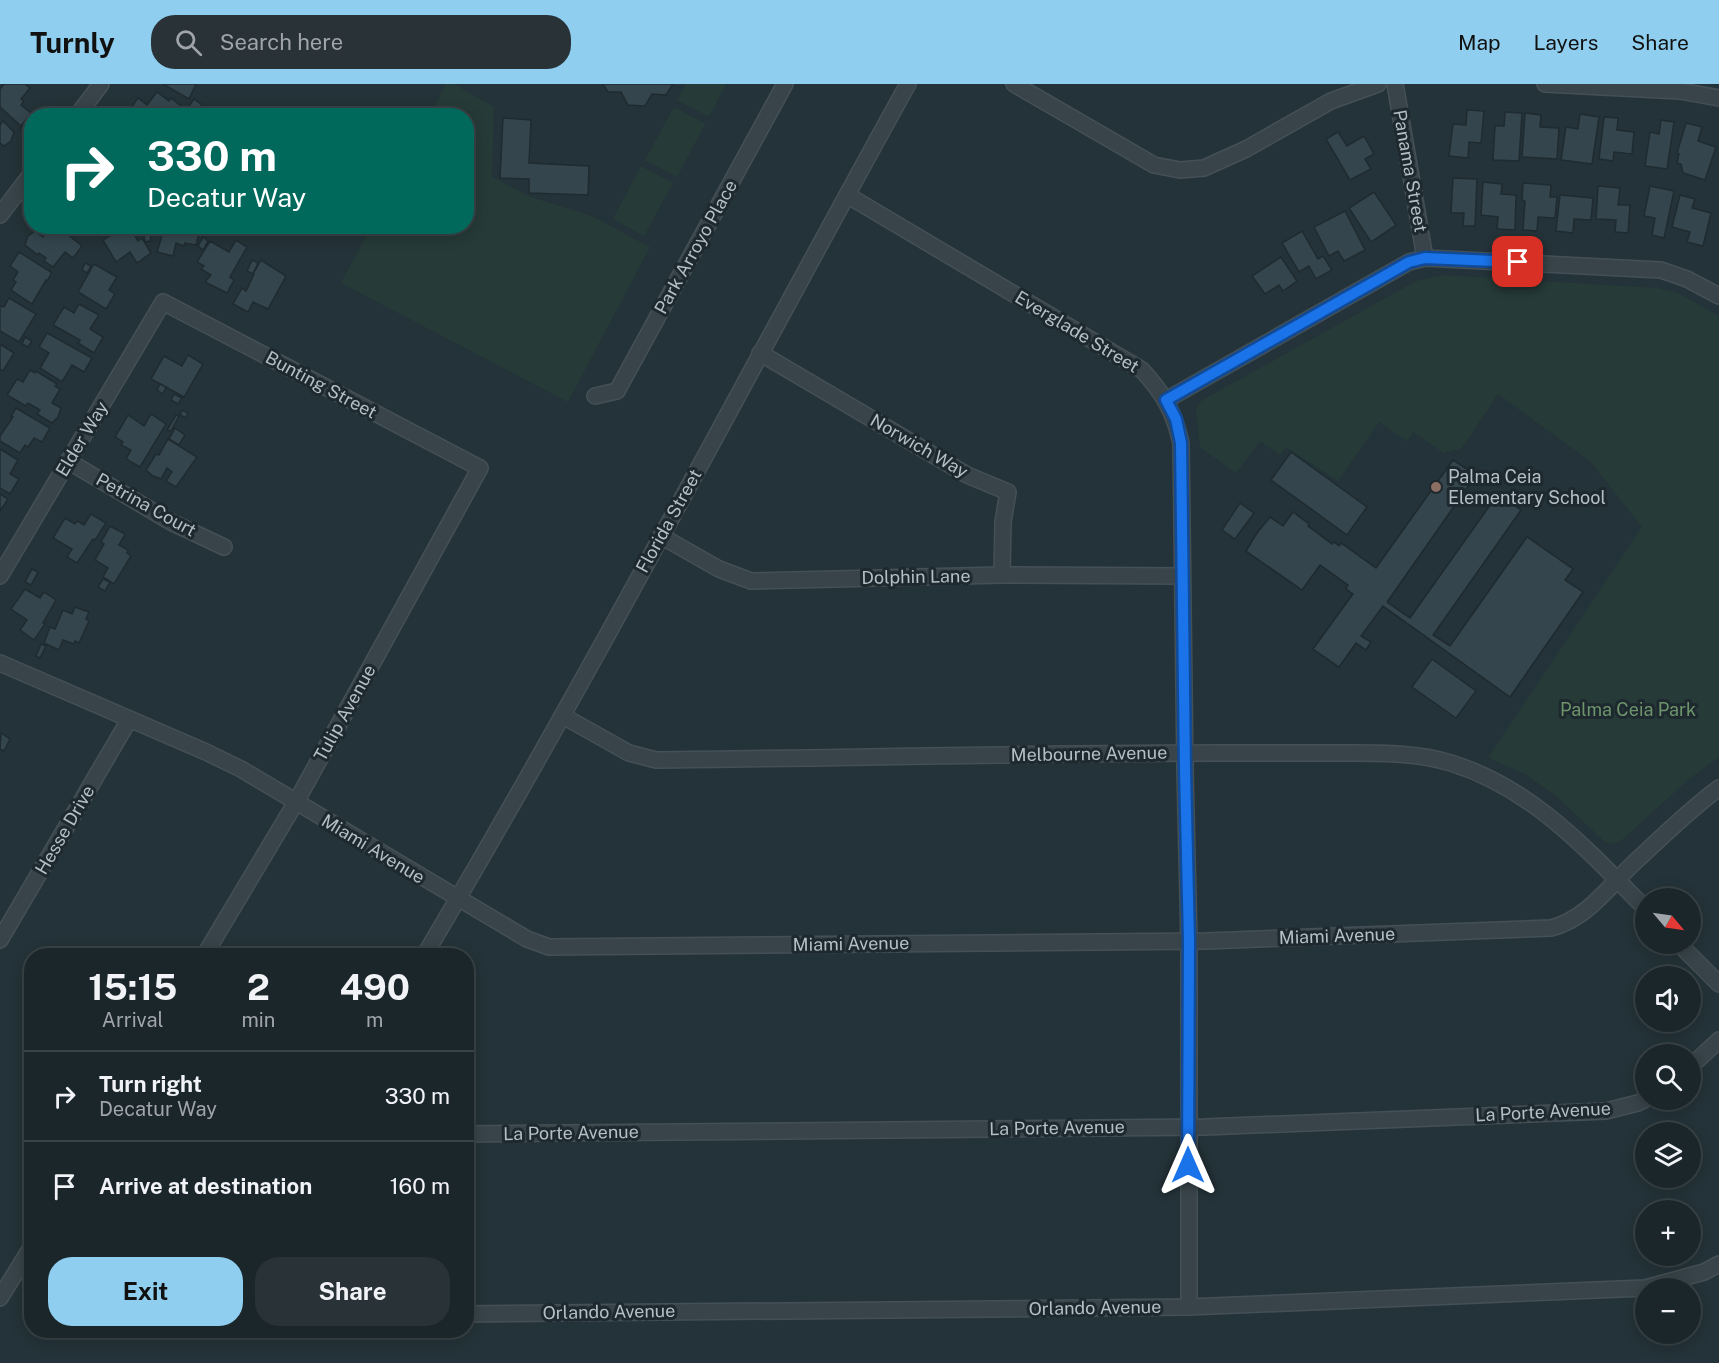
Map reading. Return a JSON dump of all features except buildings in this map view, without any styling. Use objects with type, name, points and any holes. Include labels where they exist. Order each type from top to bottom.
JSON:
[{"type":"street","points":[[82,108],[101,84]]},
{"type":"street","name":"Park Arroyo Place","points":[[595,396],[617,391],[785,84]]},
{"type":"street","name":"Florida Street","points":[[429,948],[563,716],[908,84]]},
{"type":"street","points":[[1014,84],[1154,165],[1180,170],[1204,168],[1246,149],[1331,101],[1378,84]]},
{"type":"street","name":"Panama Street","points":[[1395,84],[1425,258]]},
{"type":"street","points":[[1545,84],[1680,92],[1719,98]]},
{"type":"street","points":[[2,209],[24,183]]},
{"type":"street","name":"Everglade Street","points":[[847,195],[1142,370],[1166,400],[1176,419],[1181,443],[1189,941],[1189,1307]]},
{"type":"street","points":[[1166,400],[1409,262],[1425,258],[1661,270],[1687,279],[1719,296]]},
{"type":"street","name":"Elder Way","points":[[0,576],[163,302]]},
{"type":"street","name":"Bunting Street","points":[[163,302],[480,468]]},
{"type":"street","name":"Norwich Way","points":[[760,353],[967,475],[1008,492],[1003,522],[1002,575]]},
{"type":"street","name":"Petrina Court","points":[[68,461],[171,522],[224,547]]},
{"type":"street","name":"Tulip Avenue","points":[[209,948],[296,802],[480,468]]},
{"type":"street","name":"Dolphin Lane","points":[[661,536],[719,569],[751,581],[1002,575],[1182,576]]},
{"type":"street","name":"Miami Avenue","points":[[0,663],[241,769],[527,939],[549,947],[1189,941],[1551,928],[1567,924],[1583,913],[1617,879],[1719,788]]},
{"type":"street","name":"Melbourne Avenue","points":[[563,716],[629,753],[656,760],[1185,753],[1400,753],[1450,763],[1496,781],[1526,798],[1570,834],[1635,898]]},
{"type":"street","name":"Hesse Drive","points":[[0,940],[129,720]]},
{"type":"street","points":[[1689,954],[1719,984]]},
{"type":"street","points":[[1701,1057],[1719,1040]]},
{"type":"street","name":"La Porte Avenue","points":[[474,1134],[1188,1127],[1606,1111],[1635,1104]]},
{"type":"street","points":[[0,1298],[24,1259]]},
{"type":"street","name":"Orlando Avenue","points":[[474,1314],[1189,1307],[1646,1288],[1704,1272],[1719,1264]]},
{"type":"green space","points":[[446,84],[454,84],[494,107],[492,177],[531,197],[592,216],[650,247],[568,402],[341,283],[367,234],[474,234],[474,108],[434,108]]},
{"type":"green space","points":[[686,84],[726,84],[709,117],[677,100]]},
{"type":"green space","points":[[674,107],[705,124],[677,177],[645,160]]},
{"type":"green space","points":[[641,166],[673,183],[644,236],[613,219]]},
{"type":"green space","name":"Palma Ceia Park","points":[[1443,275],[1657,288],[1678,293],[1719,316],[1719,757],[1688,780],[1622,840],[1613,844],[1605,842],[1555,795],[1525,774],[1488,758],[1642,527],[1590,461],[1498,394],[1462,448],[1444,453],[1413,432],[1407,441],[1379,422],[1338,481],[1286,447],[1280,455],[1260,441],[1236,473],[1200,447],[1196,410],[1201,401],[1416,281]]},
{"type":"place","name":"Palma Ceia Elementary School","points":[[1436,487]]},
{"type":"route","points":[[1188,1165],[1189,941],[1181,443],[1176,419],[1166,400],[1409,262],[1425,258],[1518,262]]}]
